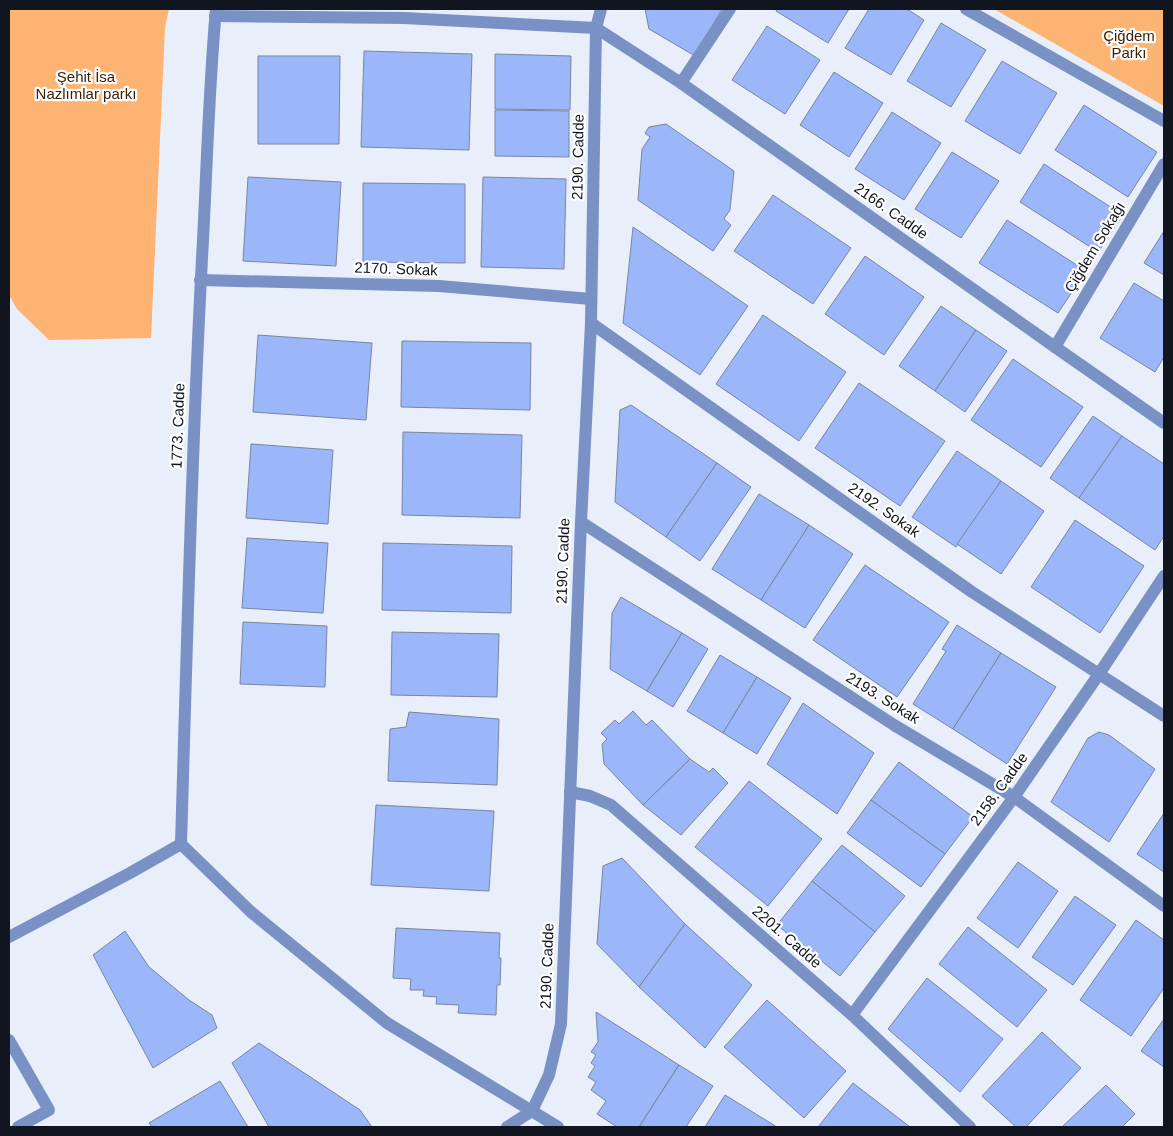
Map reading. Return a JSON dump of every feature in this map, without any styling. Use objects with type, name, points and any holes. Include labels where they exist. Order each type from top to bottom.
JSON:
[{"type":"street","name":"2190. Cadde","points":[[532,1110],[549,1075],[561,1024],[591,322],[596,28],[601,9]]},
{"type":"street","points":[[681,83],[730,9]]},
{"type":"street","points":[[966,9],[1164,121]]},
{"type":"street","points":[[216,12],[404,18],[596,28]]},
{"type":"street","name":"1773. Cadde","points":[[180,844],[200,280],[216,12]]},
{"type":"street","name":"2166. Cadde","points":[[596,28],[681,83],[1164,423]]},
{"type":"street","name":"Çiğdem Sokağı","points":[[1055,347],[1164,164]]},
{"type":"street","name":"2170. Sokak","points":[[200,280],[439,286],[591,299]]},
{"type":"street","name":"2192. Sokak","points":[[591,322],[972,592],[1164,716]]},
{"type":"street","name":"2193. Sokak","points":[[581,522],[894,725],[1014,797],[1164,906]]},
{"type":"street","name":"2158. Cadde","points":[[852,1015],[1014,797],[1164,576]]},
{"type":"street","name":"2201. Cadde","points":[[570,792],[590,796],[611,805],[852,1015],[970,1127]]},
{"type":"street","points":[[9,937],[130,873],[180,844],[251,912],[387,1023],[558,1127]]},
{"type":"street","points":[[9,1040],[49,1110],[18,1127]]},
{"type":"street","points":[[507,1127],[532,1110]]},
{"type":"street","points":[[9,1120],[13,1127]]},
{"type":"green space","name":"Şehit İsa Nazlımlar parkı","points":[[9,9],[169,9],[165,28],[151,338],[49,340],[17,309],[9,295]]},
{"type":"green space","name":"Çiğdem Parkı","points":[[994,9],[1164,9],[1164,106]]},
{"type":"building","points":[[645,9],[722,9],[695,56],[649,29]]},
{"type":"building","points":[[777,9],[849,9],[828,43],[776,11]]},
{"type":"building","points":[[869,9],[907,9],[924,20],[891,75],[845,48]]},
{"type":"building","points":[[941,23],[986,50],[951,107],[907,81]]},
{"type":"building","points":[[767,26],[820,60],[785,114],[732,80]]},
{"type":"building","points":[[364,51],[472,54],[469,150],[361,147]]},
{"type":"building","points":[[495,54],[571,56],[570,110],[495,109]]},
{"type":"building","points":[[258,56],[340,56],[339,144],[258,144]]},
{"type":"building","points":[[1002,61],[1057,93],[1020,154],[965,121]]},
{"type":"building","points":[[834,72],[883,103],[849,157],[800,125]]},
{"type":"building","points":[[1084,105],[1157,152],[1128,197],[1055,150]]},
{"type":"building","points":[[495,110],[569,111],[569,157],[495,156]]},
{"type":"building","points":[[892,112],[941,143],[904,200],[855,169]]},
{"type":"building","points":[[666,124],[734,171],[730,210],[724,219],[731,225],[713,251],[638,200],[642,149],[650,137],[645,133],[649,127]]},
{"type":"building","points":[[952,152],[999,181],[961,238],[915,209]]},
{"type":"building","points":[[1044,164],[1123,215],[1098,252],[1020,202]]},
{"type":"building","points":[[248,177],[341,182],[336,266],[243,261]]},
{"type":"building","points":[[483,177],[566,179],[564,269],[481,267]]},
{"type":"building","points":[[363,183],[465,184],[465,263],[363,262]]},
{"type":"building","points":[[773,195],[851,248],[813,304],[734,251]]},
{"type":"building","points":[[1007,220],[1086,271],[1058,313],[979,263]]},
{"type":"building","points":[[633,227],[748,306],[700,375],[623,323]]},
{"type":"building","points":[[1164,231],[1164,275],[1144,263]]},
{"type":"building","points":[[865,256],[924,297],[884,355],[825,314]]},
{"type":"building","points":[[1134,283],[1164,301],[1164,357],[1155,372],[1100,338]]},
{"type":"building","points":[[941,306],[976,330],[935,391],[899,366]]},
{"type":"building","points":[[763,315],[846,372],[799,441],[716,384]]},
{"type":"building","points":[[976,330],[1007,351],[965,412],[935,391]]},
{"type":"building","points":[[258,335],[372,343],[366,420],[253,412]]},
{"type":"building","points":[[402,341],[531,343],[530,410],[401,407]]},
{"type":"building","points":[[1013,359],[1083,407],[1041,467],[971,420]]},
{"type":"building","points":[[859,383],[945,441],[900,506],[815,448]]},
{"type":"building","points":[[631,405],[717,463],[666,537],[615,502],[620,410]]},
{"type":"building","points":[[1093,416],[1122,436],[1079,498],[1050,478]]},
{"type":"building","points":[[403,432],[522,435],[520,518],[402,515]]},
{"type":"building","points":[[1122,436],[1164,464],[1164,536],[1155,550],[1079,498]]},
{"type":"building","points":[[251,444],[333,450],[328,524],[246,518]]},
{"type":"building","points":[[957,451],[1001,481],[956,547],[912,517]]},
{"type":"building","points":[[717,463],[751,487],[700,561],[666,537]]},
{"type":"building","points":[[1001,481],[1044,511],[1001,574],[957,544]]},
{"type":"building","points":[[759,494],[809,525],[761,600],[712,569]]},
{"type":"building","points":[[1075,520],[1144,566],[1100,633],[1031,587]]},
{"type":"building","points":[[809,525],[853,554],[805,628],[761,600]]},
{"type":"building","points":[[247,538],[328,543],[323,613],[242,608]]},
{"type":"building","points":[[383,543],[512,546],[511,613],[382,610]]},
{"type":"building","points":[[865,565],[949,622],[897,697],[813,640]]},
{"type":"building","points":[[621,597],[682,633],[647,691],[610,669],[612,613]]},
{"type":"building","points":[[243,622],[327,626],[325,687],[240,684]]},
{"type":"building","points":[[957,625],[1001,653],[953,729],[913,704],[946,651],[942,649]]},
{"type":"building","points":[[392,632],[499,634],[497,697],[391,695]]},
{"type":"building","points":[[682,633],[708,649],[673,707],[647,691]]},
{"type":"building","points":[[1001,653],[1056,687],[1007,764],[953,729]]},
{"type":"building","points":[[720,655],[757,677],[723,733],[687,711]]},
{"type":"building","points":[[757,677],[791,698],[757,754],[723,733]]},
{"type":"building","points":[[803,703],[874,753],[837,814],[767,764]]},
{"type":"building","points":[[633,711],[646,725],[652,720],[690,759],[643,805],[604,764],[602,744],[607,739],[601,733],[615,720],[619,724]]},
{"type":"building","points":[[409,712],[499,719],[497,785],[388,781],[390,729],[406,727]]},
{"type":"building","points":[[1099,732],[1109,735],[1155,769],[1109,842],[1051,802],[1088,738]]},
{"type":"building","points":[[690,759],[709,772],[713,768],[728,783],[681,835],[643,805]]},
{"type":"building","points":[[899,762],[973,817],[945,854],[871,800]]},
{"type":"building","points":[[749,781],[822,839],[768,906],[695,847]]},
{"type":"building","points":[[871,800],[945,854],[921,887],[847,833]]},
{"type":"building","points":[[376,805],[494,811],[489,891],[371,885]]},
{"type":"building","points":[[1164,813],[1164,872],[1137,854]]},
{"type":"building","points":[[842,845],[905,896],[875,932],[812,881]]},
{"type":"building","points":[[622,858],[685,924],[639,987],[597,944],[603,866]]},
{"type":"building","points":[[1018,862],[1058,891],[1018,948],[977,918]]},
{"type":"building","points":[[812,881],[875,932],[840,976],[777,925]]},
{"type":"building","points":[[1075,896],[1116,925],[1073,985],[1032,957]]},
{"type":"building","points":[[1136,920],[1164,940],[1164,988],[1131,1036],[1080,1000]]},
{"type":"building","points":[[685,924],[752,985],[705,1048],[639,987]]},
{"type":"building","points":[[968,927],[1047,990],[1017,1027],[939,964]]},
{"type":"building","points":[[396,928],[500,933],[500,985],[497,985],[496,1015],[458,1013],[459,1005],[436,1004],[437,997],[423,996],[424,990],[410,990],[411,979],[393,978]]},
{"type":"building","points":[[125,931],[149,967],[189,1000],[212,1015],[217,1028],[153,1068],[93,955]]},
{"type":"building","points":[[927,978],[1003,1039],[960,1092],[888,1029]]},
{"type":"building","points":[[767,1000],[846,1071],[804,1118],[724,1047]]},
{"type":"building","points":[[596,1012],[679,1065],[639,1127],[617,1127],[597,1114],[606,1101],[591,1090],[596,1082],[588,1077],[595,1066],[591,1063],[596,1055],[591,1052],[598,1042]]},
{"type":"building","points":[[1164,1019],[1164,1067],[1141,1051]]},
{"type":"building","points":[[1042,1032],[1081,1068],[1026,1127],[1016,1127],[982,1096]]},
{"type":"building","points":[[259,1043],[360,1110],[372,1127],[269,1127],[232,1063]]},
{"type":"building","points":[[679,1065],[713,1086],[686,1127],[639,1127]]},
{"type":"building","points":[[220,1081],[248,1127],[152,1127],[149,1123]]},
{"type":"building","points":[[853,1083],[910,1127],[818,1127]]},
{"type":"building","points":[[1106,1085],[1135,1114],[1122,1127],[1062,1127]]},
{"type":"building","points":[[725,1095],[777,1127],[705,1127]]}]
